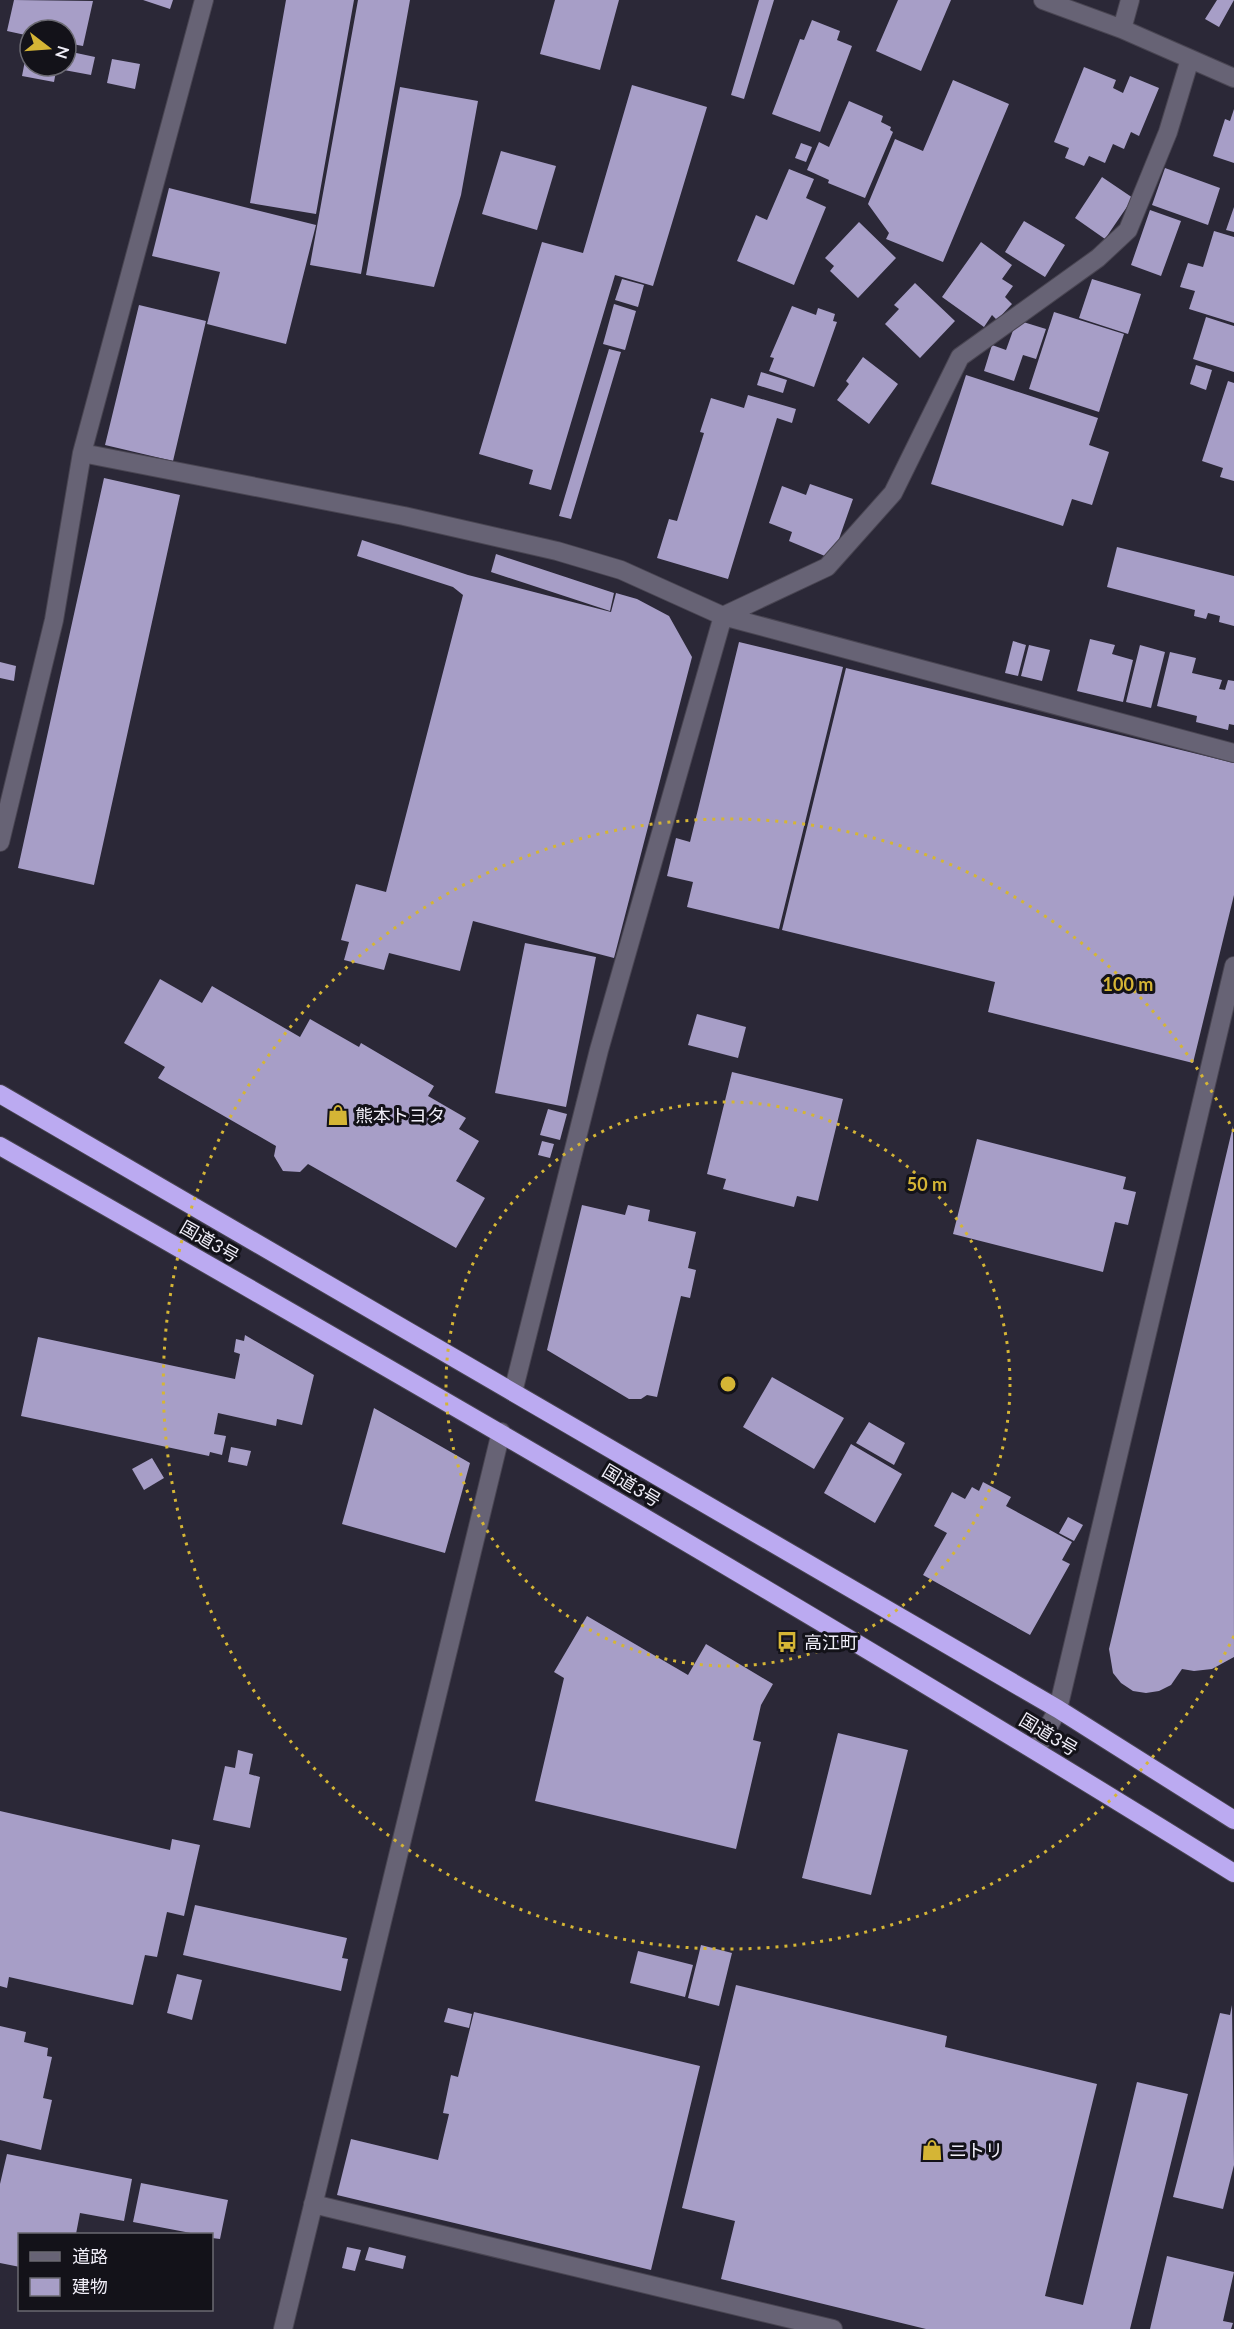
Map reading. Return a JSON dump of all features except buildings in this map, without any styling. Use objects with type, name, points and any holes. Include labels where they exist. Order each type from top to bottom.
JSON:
[{"type":"highway","name":"国道3号","points":[[0,1094],[1058,1708],[1234,1820]]},
{"type":"highway","name":"国道3号","points":[[0,1146],[501,1432],[1036,1750],[1234,1873]]},
{"type":"street","points":[[0,842],[54,620],[82,453],[204,0]]},
{"type":"street","points":[[1043,0],[1122,29],[1234,78]]},
{"type":"street","points":[[1122,29],[1130,0]]},
{"type":"street","points":[[513,1392],[599,1050],[723,616],[827,567],[893,492],[960,357],[1098,258],[1128,230],[1168,132],[1190,59]]},
{"type":"street","points":[[82,453],[404,516],[557,551],[621,570],[723,616],[1234,753]]},
{"type":"street","points":[[1036,1750],[1058,1708],[1234,966]]},
{"type":"street","points":[[283,2329],[501,1432]]},
{"type":"street","points":[[313,2204],[833,2329]]},
{"type":"place","name":"熊本トヨタ","points":[[338,1115]]},
{"type":"place","name":"高江町","points":[[787,1642]]},
{"type":"place","name":"ニトリ","points":[[932,2150]]}]
